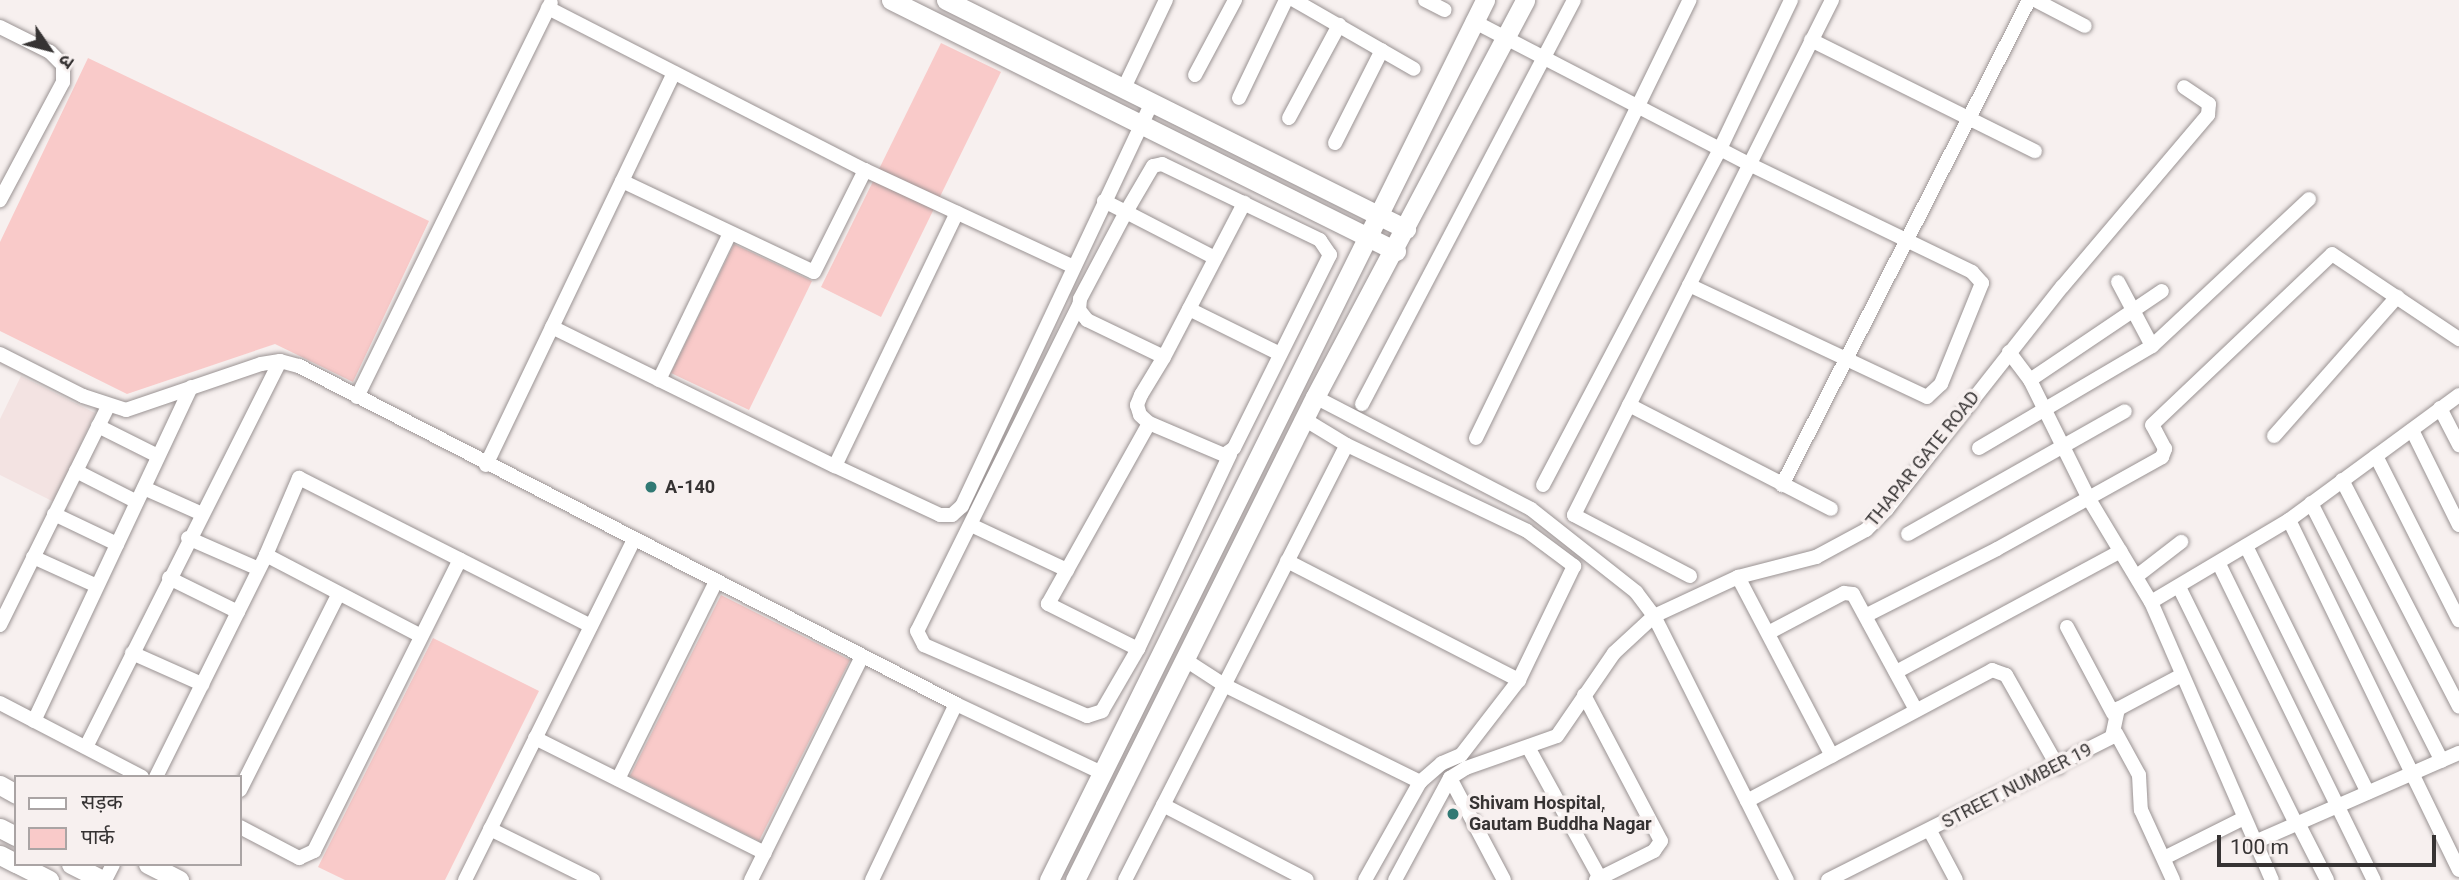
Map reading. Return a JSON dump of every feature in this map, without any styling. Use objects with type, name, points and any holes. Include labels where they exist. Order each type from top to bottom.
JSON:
[{"type":"street","points":[[891,0],[1141,127],[1396,251]]},
{"type":"street","points":[[946,0],[976,7],[1123,90],[1406,229]]},
{"type":"street","points":[[1123,90],[1166,0]]},
{"type":"street","points":[[1195,75],[1235,0]]},
{"type":"street","points":[[1239,98],[1286,0]]},
{"type":"street","points":[[1294,0],[1317,5],[1339,25],[1414,69]]},
{"type":"street","points":[[1425,0],[1445,10]]},
{"type":"street","points":[[1049,880],[1485,0]]},
{"type":"street","points":[[1075,880],[1315,397],[1396,251],[1525,0]]},
{"type":"street","points":[[1362,404],[1574,0]]},
{"type":"street","points":[[1476,439],[1690,0]]},
{"type":"street","points":[[1543,485],[1720,149],[1791,0]]},
{"type":"street","points":[[1690,576],[1574,514],[1832,0]]},
{"type":"street","points":[[1782,485],[1847,363],[2029,0]]},
{"type":"street","points":[[2035,0],[2085,26]]},
{"type":"street","points":[[357,397],[550,4],[674,73],[865,170],[1072,266]]},
{"type":"street","points":[[1474,21],[1749,164],[1972,272],[1982,282],[1941,384],[1934,393],[1919,396],[1689,285]]},
{"type":"street","points":[[1289,118],[1339,25]]},
{"type":"street","points":[[0,27],[50,52],[63,65],[63,82],[5,176],[0,200]]},
{"type":"street","points":[[1811,40],[2035,151]]},
{"type":"street","points":[[1335,143],[1382,50]]},
{"type":"street","points":[[486,465],[674,73]]},
{"type":"street","name":"THAPAR GATE ROAD","points":[[1450,778],[1466,768],[1557,736],[1614,653],[1654,616],[1738,577],[1816,557],[1866,530],[2009,352],[2208,115],[2209,104],[2184,87]]},
{"type":"street","points":[[552,327],[940,515],[953,514],[962,506],[1072,266],[1151,104]]},
{"type":"street","points":[[1162,164],[1244,203],[1328,246],[1329,255],[1278,353],[1138,649],[1102,711],[1087,716],[924,645],[917,631],[973,526],[1126,212],[1153,166],[1162,164]]},
{"type":"street","points":[[622,181],[814,272],[865,170]]},
{"type":"street","points":[[1979,448],[2046,411],[2152,346],[2309,199]]},
{"type":"street","points":[[1104,201],[1216,258]]},
{"type":"street","points":[[1230,454],[1149,423],[1137,405],[1244,203]]},
{"type":"street","points":[[835,466],[957,213]]},
{"type":"street","points":[[659,380],[730,233]]},
{"type":"street","points":[[1867,615],[2089,499],[2162,457],[2165,449],[2152,425],[2326,257],[2339,256],[2459,339]]},
{"type":"street","points":[[2118,282],[2152,346]]},
{"type":"street","points":[[2030,380],[2136,312],[2162,291]]},
{"type":"street","points":[[2274,436],[2397,297]]},
{"type":"street","points":[[1079,305],[1087,320],[1164,357]]},
{"type":"street","points":[[1189,309],[1278,353]]},
{"type":"street","points":[[2009,352],[2030,380],[2089,499],[2151,603],[2272,880]]},
{"type":"street","points":[[0,354],[108,406],[125,410],[144,407],[191,387],[280,361],[357,397],[956,704],[1102,773]]},
{"type":"street","points":[[86,747],[188,538],[280,361]]},
{"type":"street","points":[[34,721],[191,387]]},
{"type":"street","points":[[2151,603],[2180,589],[2289,520],[2459,395]]},
{"type":"street","points":[[1315,397],[1531,509],[1585,548],[1636,592],[1654,616],[1787,880]]},
{"type":"street","points":[[1629,405],[1831,509]]},
{"type":"street","points":[[0,625],[108,406]]},
{"type":"street","points":[[2440,408],[2459,445]]},
{"type":"street","points":[[1908,534],[2125,411]]},
{"type":"street","points":[[1304,419],[1347,445],[1527,531],[1574,566],[1519,680],[1461,755],[1442,763],[1420,782],[1365,880]]},
{"type":"street","points":[[1138,649],[1048,604],[1149,423]]},
{"type":"street","points":[[97,426],[158,456]]},
{"type":"street","points":[[2412,430],[2459,525]]},
{"type":"street","points":[[1125,880],[1347,445]]},
{"type":"street","points":[[2376,456],[2459,620]]},
{"type":"street","points":[[76,471],[137,502]]},
{"type":"street","points":[[157,775],[266,555],[299,478],[591,626]]},
{"type":"street","points":[[2342,480],[2459,707]]},
{"type":"street","points":[[144,488],[201,513]]},
{"type":"street","points":[[2311,503],[2442,761]]},
{"type":"street","points":[[54,514],[117,544]]},
{"type":"street","points":[[2289,520],[2459,870]]},
{"type":"street","points":[[973,526],[1067,570]]},
{"type":"street","points":[[188,538],[259,569]]},
{"type":"street","points":[[465,880],[634,540]]},
{"type":"street","points":[[2137,576],[2180,542]]},
{"type":"street","points":[[2246,546],[2368,793]]},
{"type":"street","points":[[1896,671],[2121,551]]},
{"type":"street","points":[[266,555],[421,636]]},
{"type":"street","points":[[33,556],[97,586]]},
{"type":"street","points":[[242,828],[299,858],[314,851],[460,559]]},
{"type":"street","points":[[1287,561],[1519,680]]},
{"type":"street","points":[[2219,564],[2374,880]]},
{"type":"street","points":[[1738,577],[1832,756]]},
{"type":"street","points":[[169,578],[238,612]]},
{"type":"street","points":[[618,779],[716,582]]},
{"type":"street","points":[[2180,589],[2327,880]]},
{"type":"street","points":[[242,786],[339,593]]},
{"type":"street","points":[[1768,634],[1844,593],[1853,594],[1867,615],[1916,710]]},
{"type":"street","points":[[2067,627],[2113,713],[2116,733],[2139,775],[2141,810],[2174,880]]},
{"type":"street","points":[[132,653],[202,684]]},
{"type":"street","points":[[751,880],[862,656]]},
{"type":"street","points":[[1184,659],[1224,685],[1420,782]]},
{"type":"street","points":[[1747,802],[1916,710],[2000,670],[2058,767]]},
{"type":"street","points":[[2113,713],[2182,675]]},
{"type":"street","points":[[1528,747],[1598,879],[1654,851],[1661,841],[1584,695]]},
{"type":"street","points":[[0,703],[138,775]]},
{"type":"street","points":[[873,880],[956,704]]},
{"type":"street","name":"STREET NUMBER 19","points":[[1828,880],[1855,875],[1930,831],[2058,767],[2116,733]]},
{"type":"street","points":[[535,738],[765,853]]},
{"type":"street","points":[[1119,739],[1140,750]]},
{"type":"street","points":[[2255,842],[2459,753]]},
{"type":"street","points":[[1395,880],[1450,778]]},
{"type":"street","points":[[1450,778],[1504,880]]},
{"type":"street","points":[[1163,805],[1307,880]]},
{"type":"street","points":[[2164,858],[2245,818]]},
{"type":"street","points":[[490,829],[593,880]]},
{"type":"street","points":[[1930,831],[1956,880]]},
{"type":"street","points":[[1404,863],[1412,880]]},
{"type":"street","points":[[21,866],[49,880]]},
{"type":"street","points":[[75,866],[104,880]]},
{"type":"street","points":[[152,866],[179,880]]},
{"type":"shaded area","points":[[21,376],[95,413],[54,502],[0,475],[0,419]]},
{"type":"green space","points":[[941,43],[1001,72],[881,317],[821,287]]},
{"type":"green space","points":[[88,58],[429,221],[353,382],[275,344],[127,394],[0,331],[0,242]]},
{"type":"green space","points":[[734,244],[812,281],[749,410],[671,373]]},
{"type":"green space","points":[[721,595],[850,660],[759,841],[630,776]]},
{"type":"green space","points":[[433,638],[539,691],[445,880],[345,880],[318,867]]},
{"type":"place","name":"A-140","points":[[651,487]]},
{"type":"place","name":"Shivam Hospital, Gautam Buddha Nagar","points":[[1453,814]]}]
